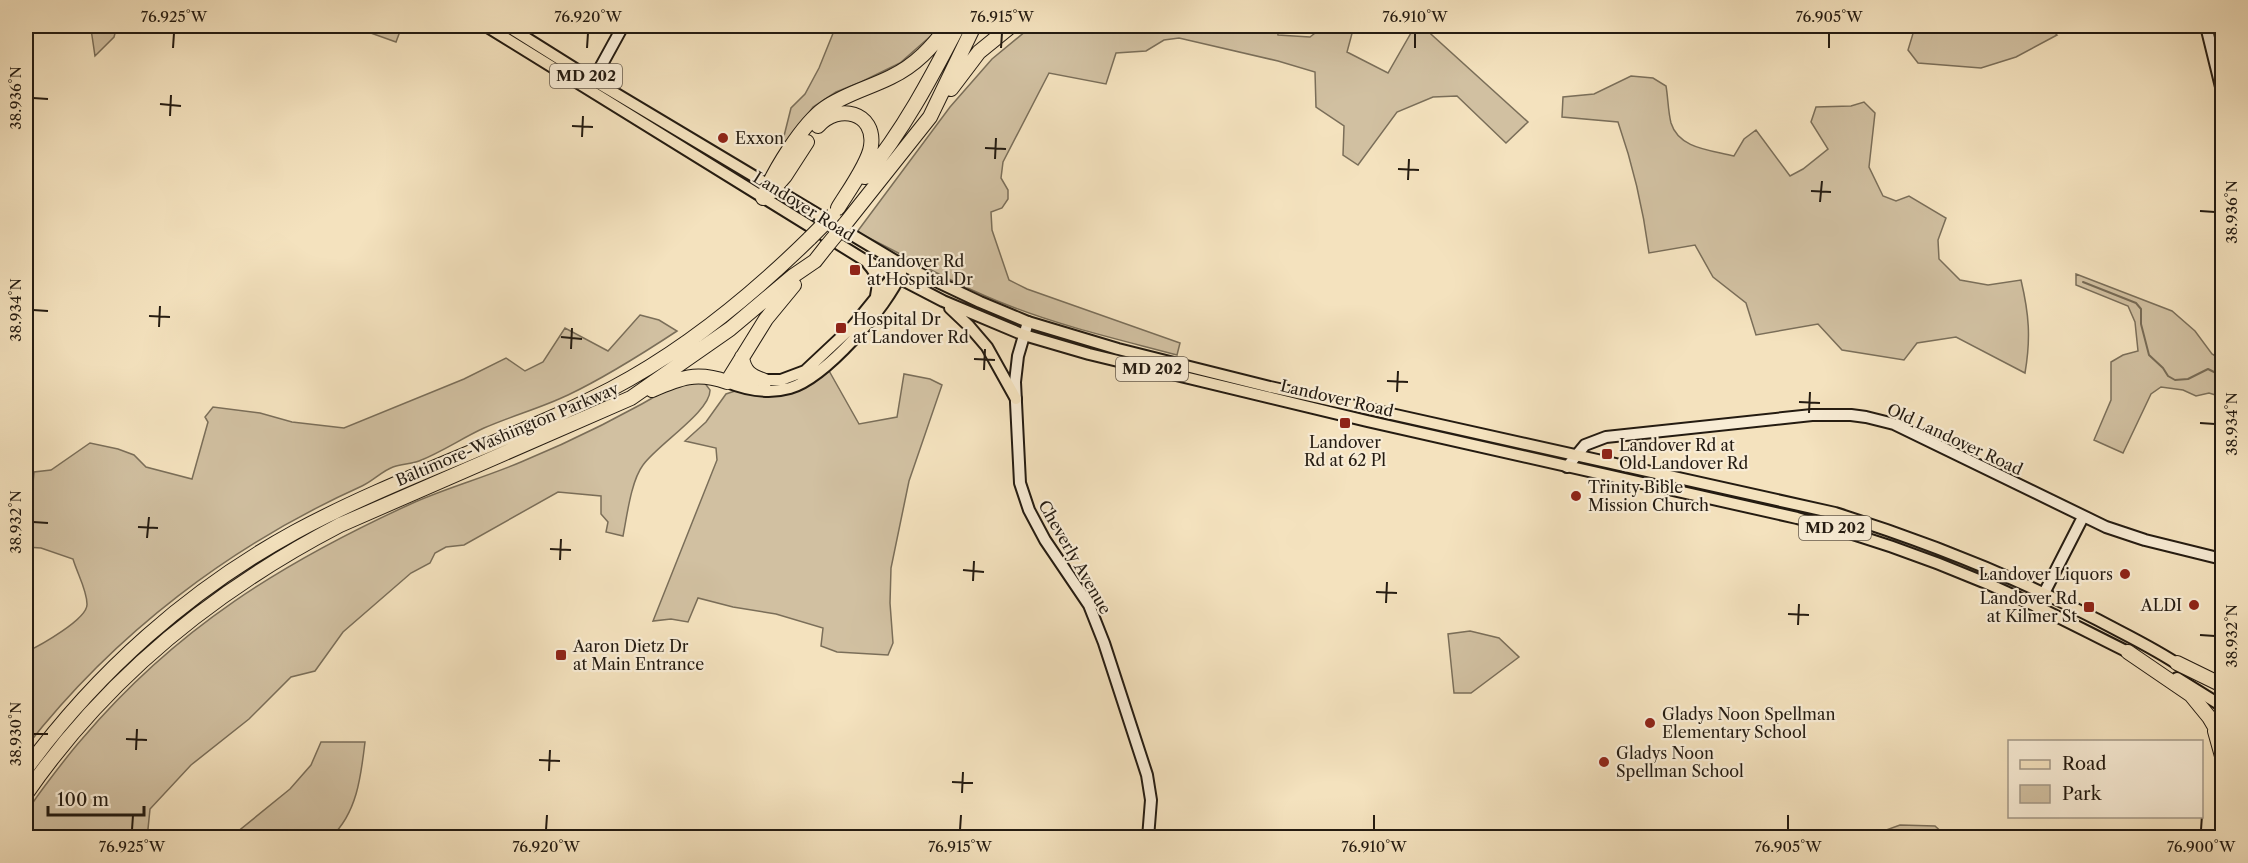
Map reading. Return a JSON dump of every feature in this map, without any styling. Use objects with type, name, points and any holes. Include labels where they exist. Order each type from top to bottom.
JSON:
[{"type":"highway","points":[[768,191],[806,126],[822,110],[906,68],[925,55],[948,26]]},
{"type":"highway","name":"Baltimore-Washington Parkway","points":[[26,769],[57,728],[106,674],[155,628],[221,578],[266,549],[334,512],[558,414],[622,382],[690,340],[756,290],[835,212],[888,146],[916,104],[958,26]]},
{"type":"highway","name":"Baltimore-Washington Parkway","points":[[26,795],[68,738],[141,661],[197,614],[265,567],[300,546],[366,513],[631,398],[730,329],[793,276],[815,261],[930,117],[974,26]]},
{"type":"highway","points":[[930,117],[968,64],[1011,26]]},
{"type":"highway","points":[[768,191],[820,124],[833,114],[849,113],[858,116],[868,126],[872,144],[869,154],[835,212]]},
{"type":"highway","points":[[631,398],[689,376],[708,376],[727,382],[766,319],[815,261]]},
{"type":"highway","points":[[742,357],[748,374],[765,381]]},
{"type":"highway","points":[[2128,652],[2191,695],[2223,739]]},
{"type":"highway","points":[[2177,663],[2223,685]]},
{"type":"highway","points":[[2213,723],[2223,756]]},
{"type":"main road","name":"Landover Road","points":[[486,26],[591,85],[768,191],[903,266],[1028,322],[1109,346],[1270,387],[1835,513],[1939,548],[2044,594],[2177,663],[2223,693]]},
{"type":"main road","name":"Landover Road","points":[[507,26],[591,85]]},
{"type":"main road","name":"Landover Road","points":[[768,191],[866,261],[896,278],[943,301],[1024,335],[1163,372],[1567,467],[1797,518],[1840,530],[1945,566],[2037,607],[2158,667],[2223,706]]},
{"type":"main road","points":[[866,261],[877,276],[876,297]]},
{"type":"main road","points":[[727,382],[756,390],[775,391],[793,387],[811,379],[861,331],[903,266]]},
{"type":"main road","points":[[727,382],[738,377],[765,381],[791,377],[814,365],[896,278]]},
{"type":"main road","points":[[943,301],[987,347],[1016,399]]},
{"type":"street","points":[[591,85],[623,26]]},
{"type":"street","points":[[2206,26],[2223,91]]},
{"type":"street","name":"Cheverly Avenue","points":[[1028,322],[1016,369],[1018,471],[1023,494],[1045,540],[1089,605],[1104,643],[1148,775],[1151,800],[1148,837]]},
{"type":"street","name":"Old Landover Road","points":[[1567,467],[1575,455],[1591,441],[1605,437],[1790,417],[1854,415],[1894,424],[2083,517],[2145,540],[2223,559]]},
{"type":"street","points":[[2037,607],[2083,517]]},
{"type":"green space","points":[[88,26],[117,26],[114,37],[95,56],[91,29]]},
{"type":"green space","points":[[330,26],[402,26],[396,42],[354,27]]},
{"type":"green space","points":[[836,26],[937,26],[933,34],[900,63],[836,92],[813,107],[787,143],[783,140],[791,108],[805,94],[819,68]]},
{"type":"green space","points":[[1032,26],[1277,26],[1278,35],[1310,37],[1324,26],[1354,26],[1347,52],[1388,73],[1415,26],[1422,26],[1528,122],[1506,143],[1457,96],[1433,97],[1397,112],[1358,165],[1343,155],[1344,126],[1316,107],[1315,72],[1179,38],[1164,40],[1146,51],[1116,53],[1106,84],[1049,73],[1003,162],[1001,178],[1008,190],[1008,199],[1002,208],[991,212],[992,230],[1009,280],[1027,289],[1180,343],[1177,355],[1030,314],[952,280],[857,232],[950,107],[992,59]]},
{"type":"green space","points":[[1913,26],[2047,26],[2057,35],[2016,57],[1981,68],[1918,63],[1908,50],[1915,27]]},
{"type":"green space","points":[[1631,76],[1653,78],[1666,86],[1671,123],[1675,132],[1688,143],[1706,150],[1734,156],[1744,139],[1756,130],[1790,176],[1803,169],[1828,149],[1811,122],[1816,107],[1851,106],[1864,102],[1875,113],[1869,167],[1883,196],[1896,201],[1909,196],[1946,218],[1938,240],[1939,259],[1960,280],[1988,285],[2021,280],[2028,326],[2025,373],[1956,337],[1917,343],[1904,360],[1842,350],[1818,324],[1756,335],[1746,303],[1713,277],[1695,245],[1649,253],[1637,187],[1618,122],[1562,117],[1563,97],[1594,94]]},
{"type":"green space","points":[[2076,274],[2172,311],[2195,331],[2212,354],[2222,360],[2222,397],[2209,393],[2196,396],[2183,390],[2161,387],[2151,394],[2123,453],[2094,440],[2111,400],[2111,362],[2123,355],[2138,351],[2135,322],[2128,306],[2076,285]]},
{"type":"green space","points":[[640,315],[659,320],[677,331],[610,373],[568,395],[484,428],[419,461],[389,469],[366,484],[314,509],[222,564],[178,596],[98,666],[26,747],[26,652],[72,624],[80,617],[87,604],[84,587],[73,559],[41,548],[26,547],[26,530],[29,528],[34,472],[51,470],[90,443],[134,455],[146,467],[192,479],[208,422],[205,417],[213,407],[260,413],[292,422],[344,428],[464,379],[506,358],[525,371],[543,362],[565,328],[608,351]]},
{"type":"green space","points":[[828,369],[859,424],[897,417],[904,374],[930,379],[942,385],[909,481],[891,568],[890,603],[893,643],[888,655],[837,652],[821,646],[823,628],[776,614],[698,598],[688,622],[671,619],[653,621],[717,460],[716,448],[685,441],[706,422],[726,394],[735,391],[756,395]]},
{"type":"green space","points":[[682,381],[704,382],[710,390],[708,398],[693,418],[643,465],[632,489],[623,536],[606,532],[608,522],[601,514],[601,496],[558,492],[464,545],[446,547],[435,553],[430,563],[411,573],[343,632],[315,671],[291,677],[249,719],[191,765],[150,809],[148,829],[151,837],[26,838],[25,820],[28,810],[82,739],[118,699],[155,664],[234,601],[276,574],[367,525],[415,502],[562,444]]},
{"type":"green space","points":[[1470,631],[1499,638],[1519,657],[1471,693],[1454,693],[1448,634]]},
{"type":"green space","points":[[321,742],[365,742],[359,781],[352,805],[347,817],[331,837],[231,837],[290,789],[311,765]]},
{"type":"green space","points":[[1900,825],[1935,826],[1947,837],[1867,837]]},
{"type":"waterway","points":[[389,26],[395,27]]},
{"type":"waterway","points":[[2083,282],[2136,303],[2141,309],[2141,324],[2149,355],[2168,376],[2175,380],[2188,379],[2208,369],[2222,376]]},
{"type":"place","name":"Exxon","points":[[723,138]]},
{"type":"place","name":"Landover Rd at Hospital Dr","points":[[855,270]]},
{"type":"place","name":"Hospital Dr at Landover Rd","points":[[841,328]]},
{"type":"place","name":"Landover Rd at 62 Pl","points":[[1345,423]]},
{"type":"place","name":"Landover Rd at Old Landover Rd","points":[[1607,454]]},
{"type":"place","name":"Trinity Bible Mission Church","points":[[1576,496]]},
{"type":"place","name":"Landover Liquors","points":[[2125,574]]},
{"type":"place","name":"ALDI","points":[[2194,605]]},
{"type":"place","name":"Landover Rd at Kilmer St","points":[[2089,607]]},
{"type":"place","name":"Aaron Dietz Dr at Main Entrance","points":[[561,655]]},
{"type":"place","name":"Gladys Noon Spellman Elementary School","points":[[1650,723]]},
{"type":"place","name":"Gladys Noon Spellman School","points":[[1604,762]]}]
